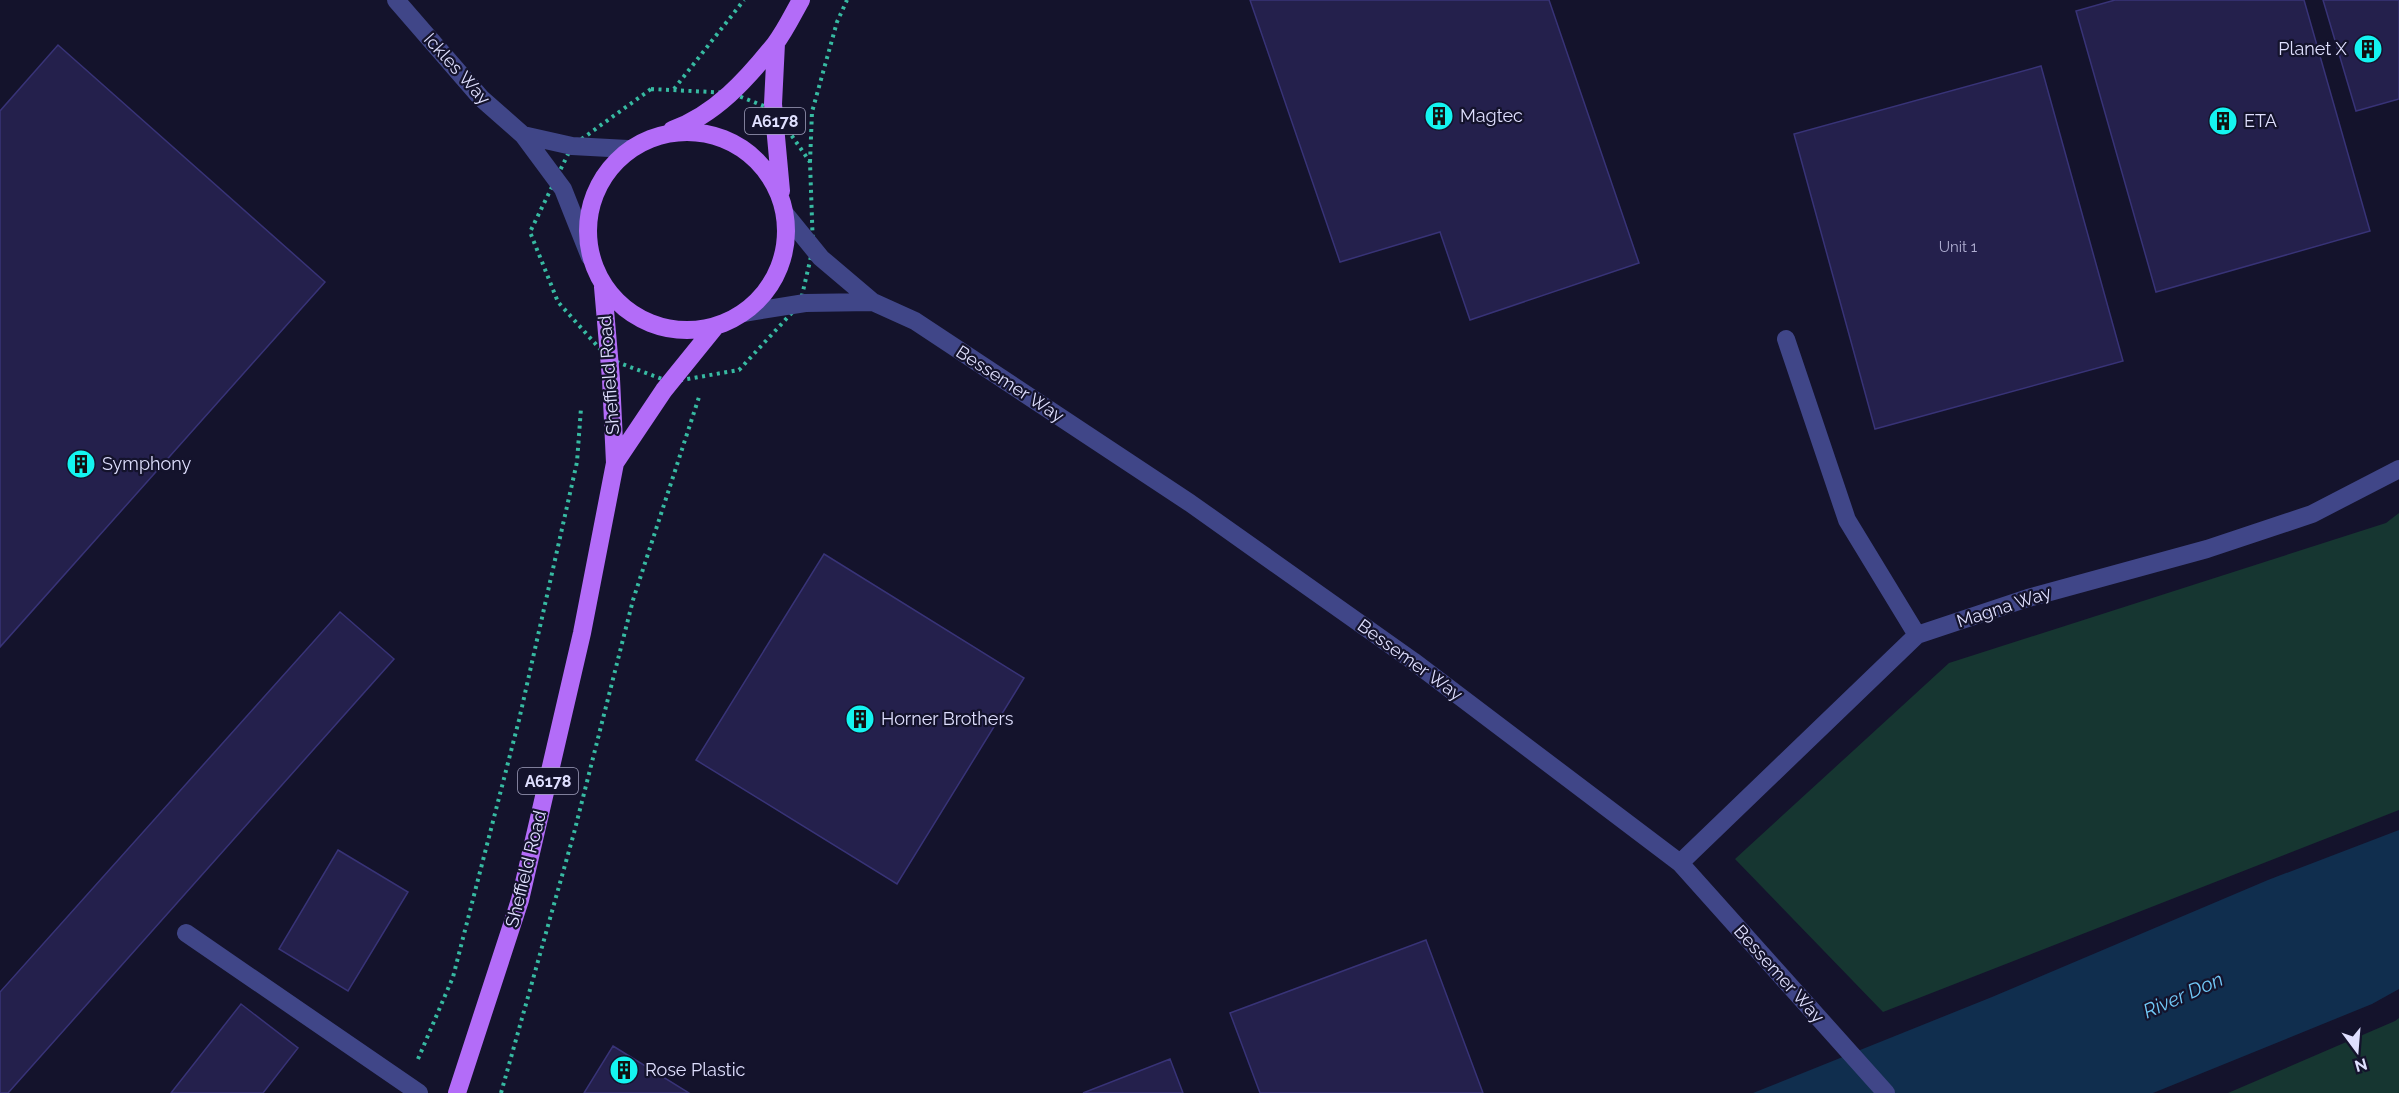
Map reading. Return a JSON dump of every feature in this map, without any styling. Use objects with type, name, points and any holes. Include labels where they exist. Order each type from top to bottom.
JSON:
[{"type":"main road","name":"A6178","points":[[656,135],[691,124],[722,102],[776,43],[801,0]]},
{"type":"main road","name":"A6178","points":[[776,43],[774,110],[784,207]]},
{"type":"main road","points":[[679,131],[722,137],[758,160],[773,179],[784,207],[786,245],[776,276],[765,293],[743,313],[716,327],[683,331],[656,326],[624,309],[603,287],[590,257],[587,240],[590,203],[600,179],[628,149],[656,135],[679,131]]},
{"type":"main road","name":"Sheffield Road","points":[[457,1093],[520,900],[582,633],[615,463],[603,287]]},
{"type":"main road","name":"Sheffield Road","points":[[615,463],[670,382],[716,327]]},
{"type":"street","name":"Ickles Way","points":[[396,0],[481,98],[523,135],[563,189],[590,257]]},
{"type":"street","name":"Ickles Way","points":[[523,135],[572,147],[628,149]]},
{"type":"street","name":"Bessemer Way","points":[[784,207],[821,258],[873,302],[915,321],[1190,503],[1413,661],[1680,863],[1886,1093]]},
{"type":"street","name":"Bessemer Way","points":[[743,313],[800,304],[873,302]]},
{"type":"street","points":[[1786,339],[1847,520],[1917,635]]},
{"type":"street","name":"Magna Way","points":[[1680,863],[1917,635],[2028,598],[2208,549],[2312,514],[2399,469]]},
{"type":"street","points":[[186,933],[413,1088]]},
{"type":"path","points":[[674,90],[744,0]]},
{"type":"path","points":[[810,162],[774,110],[731,93],[651,89],[572,147],[530,232],[558,302],[609,359],[670,382],[739,370],[800,304],[813,248],[810,162],[812,112],[837,22],[847,0]]},
{"type":"path","points":[[586,334],[586,346]]},
{"type":"path","points":[[501,1093],[574,833],[633,600],[706,376]]},
{"type":"path","points":[[413,1088],[453,977],[519,720],[577,462],[581,404]]},
{"type":"green space","points":[[2399,513],[2399,810],[1883,1012],[1735,859],[1949,663],[2386,523]]},
{"type":"green space","points":[[2399,1018],[2399,1093],[2228,1093],[2395,1021]]},
{"type":"water","name":"River Don","points":[[2399,830],[2399,989],[2372,1004],[2153,1093],[1753,1093],[1992,997],[2268,880]]},
{"type":"building","name":"Magtec","points":[[1250,0],[1549,0],[1639,263],[1470,320],[1440,232],[1340,262]]},
{"type":"building","name":"ETA","points":[[2115,0],[2304,0],[2370,231],[2156,292],[2076,11]]},
{"type":"building","name":"Planet X","points":[[2323,0],[2399,0],[2399,99],[2356,111]]},
{"type":"building","name":"Symphony","points":[[58,45],[325,282],[0,647],[0,111]]},
{"type":"building","points":[[2041,66],[2123,361],[1875,429],[1794,134]]},
{"type":"building","name":"Horner Brothers","points":[[824,554],[1024,678],[897,884],[696,760]]},
{"type":"building","points":[[340,612],[394,659],[8,1093],[0,1093],[0,992]]},
{"type":"building","points":[[338,850],[408,892],[348,991],[279,949]]},
{"type":"building","points":[[1426,940],[1483,1093],[1260,1093],[1230,1013]]},
{"type":"building","points":[[241,1004],[298,1048],[263,1093],[171,1093]]},
{"type":"building","name":"Rose Plastic","points":[[613,1046],[689,1093],[584,1093]]},
{"type":"building","points":[[1170,1059],[1183,1093],[1083,1093]]},
{"type":"place","name":"Planet X","points":[[2368,49]]},
{"type":"place","name":"Magtec","points":[[1439,116]]},
{"type":"place","name":"ETA","points":[[2223,121]]},
{"type":"place","name":"Symphony","points":[[81,464]]},
{"type":"place","name":"Horner Brothers","points":[[860,719]]},
{"type":"place","name":"Rose Plastic","points":[[624,1070]]}]
